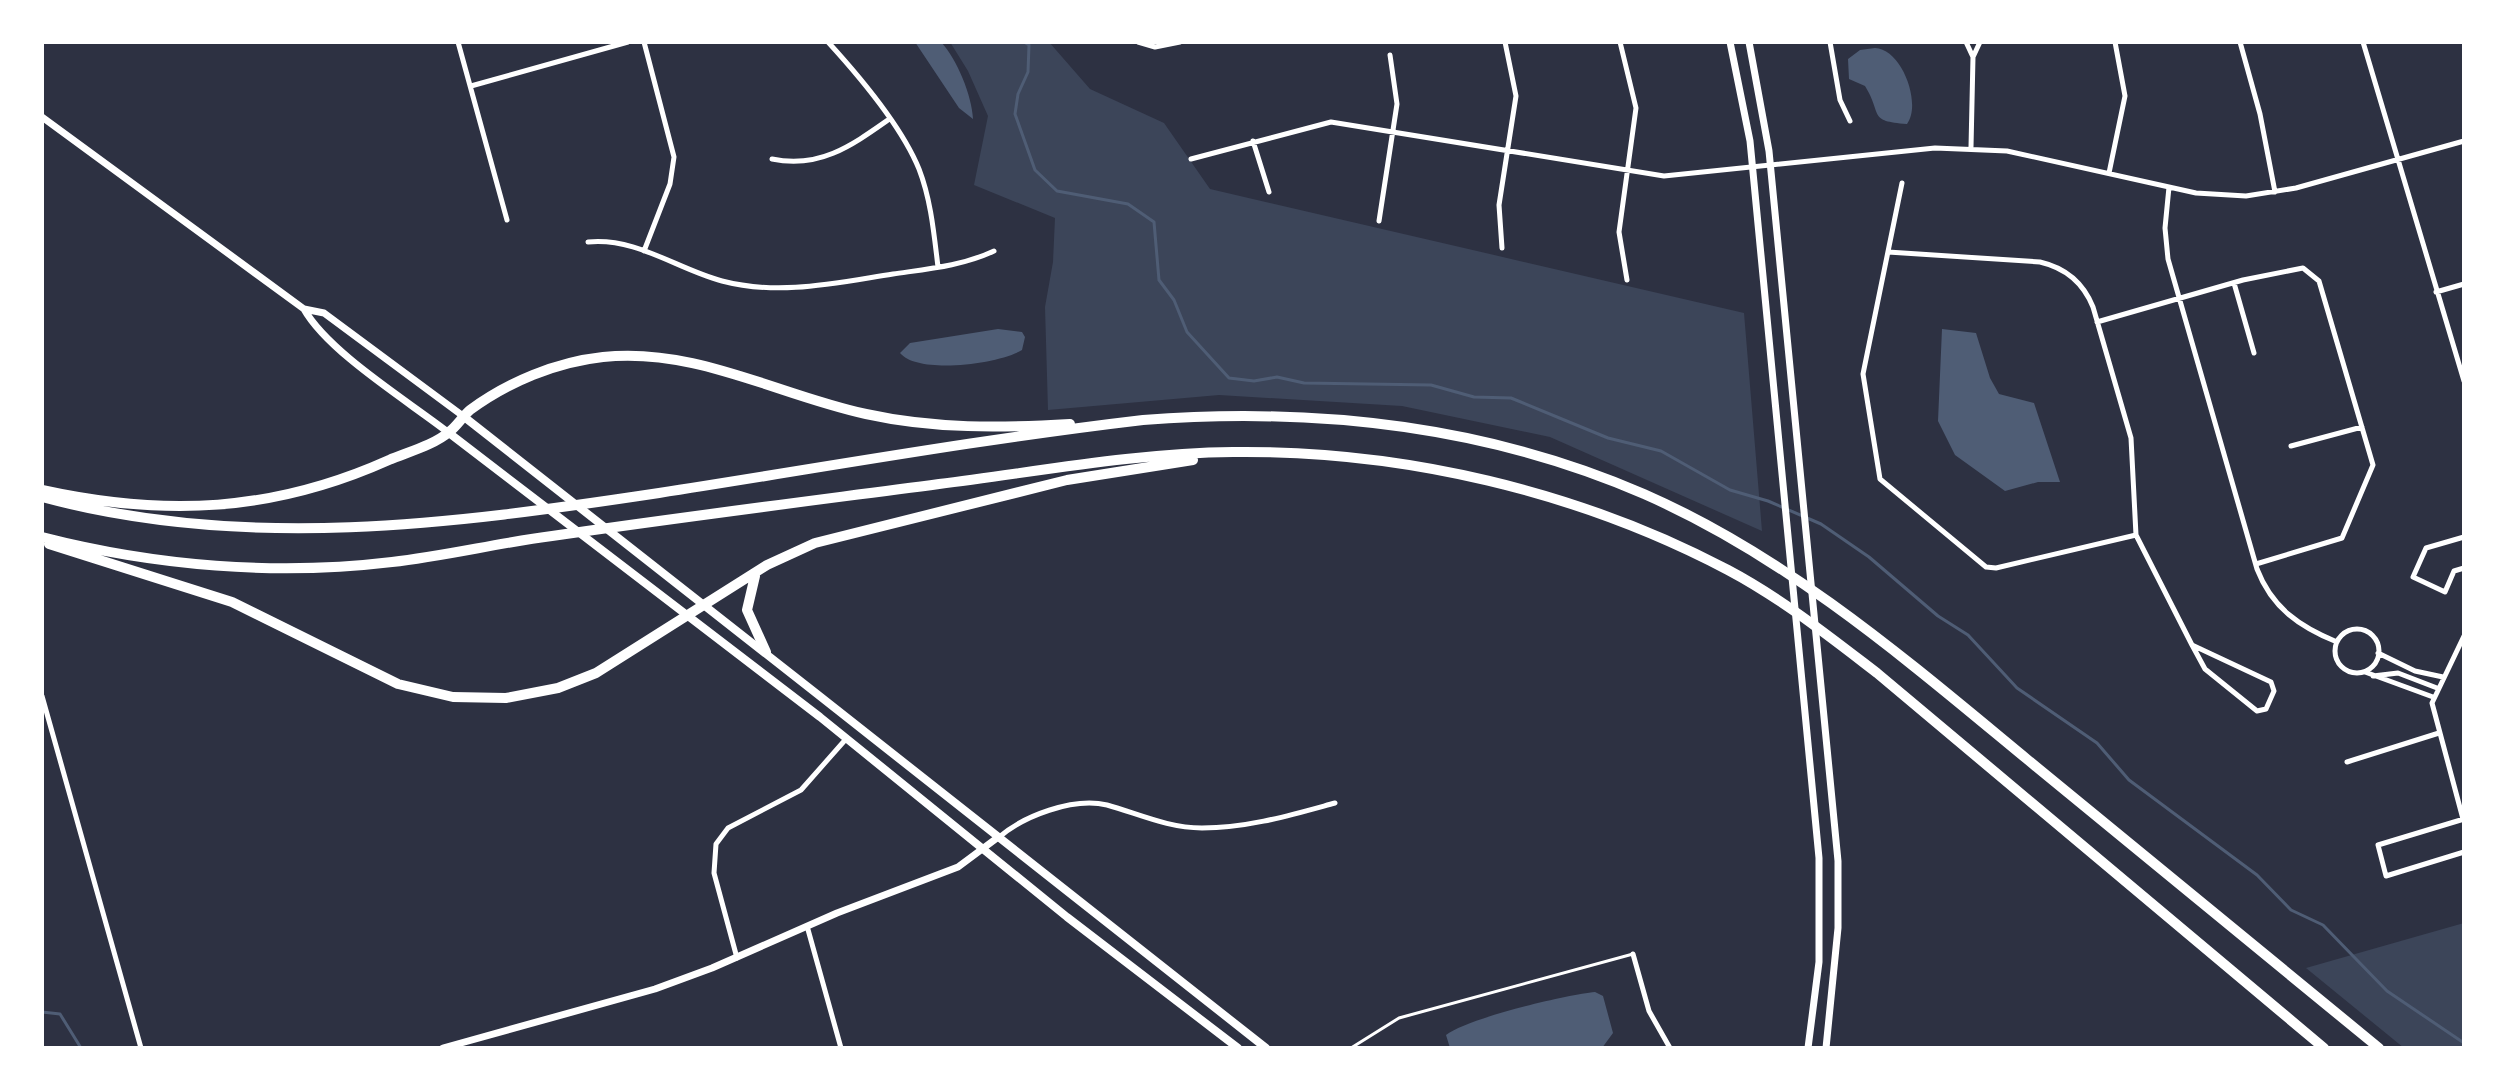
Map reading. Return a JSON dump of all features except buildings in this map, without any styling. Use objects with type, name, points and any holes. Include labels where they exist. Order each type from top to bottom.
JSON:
[{"type":"highway","points":[[42,490],[147,507],[257,501],[334,483],[449,433],[463,416],[524,378],[581,361],[634,355],[693,362],[844,409],[926,424],[1014,427],[1284,415],[1403,426],[1532,455],[1667,505],[1799,580],[1886,642],[2379,1048]]},
{"type":"highway","points":[[42,497],[147,521],[263,530],[361,528],[610,500],[1143,420]]},
{"type":"highway","points":[[42,539],[224,599],[390,681],[453,697],[506,698],[571,684],[596,673],[775,561],[815,543],[1054,483],[1156,464],[1295,453]]},
{"type":"highway","points":[[42,539],[159,560],[239,567],[306,568],[416,559],[641,523],[1160,456],[1295,453],[1407,464],[1494,482],[1651,533],[1733,572],[1877,673],[2324,1048]]},
{"type":"highway","points":[[755,575],[747,610],[766,652]]},
{"type":"main road","points":[[1730,42],[1762,166],[1782,459],[1820,875],[1819,962],[1808,1048]]},
{"type":"main road","points":[[1749,42],[1801,472],[1839,896],[1836,967],[1826,1048]]},
{"type":"main road","points":[[42,117],[304,309],[324,313],[463,416],[1266,1048]]},
{"type":"main road","points":[[304,309],[313,326],[339,348],[684,616],[847,738],[1238,1048]]},
{"type":"main road","points":[[443,1048],[655,989],[737,958],[807,926],[958,867],[997,838]]},
{"type":"street","points":[[458,42],[507,220]]},
{"type":"street","points":[[471,86],[628,42]]},
{"type":"street","points":[[644,42],[674,157],[670,184],[644,251]]},
{"type":"street","points":[[828,42],[866,86],[911,154],[921,176],[938,267]]},
{"type":"street","points":[[1138,42],[1155,47],[1180,42]]},
{"type":"street","points":[[1502,248],[1498,209],[1516,96],[1505,42]]},
{"type":"street","points":[[1620,42],[1636,108],[1619,235],[1627,280]]},
{"type":"street","points":[[1830,42],[1840,100],[1850,121]]},
{"type":"street","points":[[1966,42],[1973,57]]},
{"type":"street","points":[[1971,147],[1973,57],[1980,42]]},
{"type":"street","points":[[2109,173],[2125,96],[2115,42]]},
{"type":"street","points":[[2240,42],[2260,114],[2275,192]]},
{"type":"street","points":[[2363,42],[2464,381]]},
{"type":"street","points":[[1379,221],[1397,93],[1390,55]]},
{"type":"street","points":[[772,159],[802,162],[829,156],[888,120]]},
{"type":"street","points":[[1191,159],[1321,123],[1393,131],[1676,176],[1971,147],[2218,196],[2275,192],[2464,141]]},
{"type":"street","points":[[1253,141],[1269,192]]},
{"type":"street","points":[[1902,183],[1862,378],[1875,468],[1883,483],[1986,567],[1996,568],[2136,535]]},
{"type":"street","points":[[2169,187],[2165,236],[2179,297],[2256,564],[2269,594],[2286,614],[2312,632],[2337,642]]},
{"type":"street","points":[[588,242],[614,242],[724,281],[771,288],[822,285],[965,263],[994,251]]},
{"type":"street","points":[[1888,252],[2053,265],[2082,287],[2097,322],[2131,438],[2136,535],[2192,645],[2205,669],[2257,711],[2266,709],[2274,693],[2271,682],[2192,645]]},
{"type":"street","points":[[2097,322],[2179,297],[2303,268],[2319,281],[2373,465],[2344,537],[2256,564]]},
{"type":"street","points":[[2234,283],[2254,353]]},
{"type":"street","points":[[2436,292],[2464,284]]},
{"type":"street","points":[[2291,446],[2362,427]]},
{"type":"street","points":[[2464,537],[2426,548],[2413,577],[2445,592],[2454,571],[2464,568]]},
{"type":"street","points":[[2364,672],[2375,663],[2378,653],[2373,636],[2360,629],[2346,632],[2337,642],[2335,656],[2343,668],[2364,672],[2433,697]]},
{"type":"street","points":[[2464,636],[2437,688],[2432,708],[2464,819],[2378,845],[2386,876],[2464,852]]},
{"type":"street","points":[[2378,653],[2415,671],[2443,677]]},
{"type":"street","points":[[2372,677],[2398,673],[2437,688]]},
{"type":"street","points":[[42,696],[141,1048]]},
{"type":"street","points":[[2347,762],[2439,733]]},
{"type":"street","points":[[737,958],[714,873],[716,844],[728,828],[743,818],[801,790],[847,738]]},
{"type":"street","points":[[997,838],[1032,817],[1080,805],[1107,805],[1153,822],[1198,828],[1237,828],[1335,803]]},
{"type":"street","points":[[807,926],[841,1048]]},
{"type":"street","points":[[1633,954],[1649,1011],[1670,1048]]},
{"type":"lane","points":[[1351,1048],[1399,1018],[1633,954]]},
{"type":"shaded area","points":[[915,42],[941,42],[947,49],[967,89],[973,119],[959,108]]},
{"type":"shaded area","points":[[950,42],[1049,42],[1090,89],[1164,123],[1210,189],[1744,313],[1762,531],[1550,437],[1402,406],[1219,395],[1048,410],[1045,307],[1053,262],[1055,218],[974,185],[988,116],[968,71]]},
{"type":"shaded area","points":[[1875,48],[1894,57],[1907,79],[1912,104],[1907,124],[1881,118],[1865,86],[1849,79],[1848,59],[1860,50]]},
{"type":"shaded area","points":[[998,329],[1022,332],[1025,337],[1022,350],[996,359],[959,365],[923,364],[909,360],[900,353],[910,343]]},
{"type":"shaded area","points":[[1942,329],[1976,333],[1990,378],[1999,394],[2034,403],[2060,482],[2038,482],[2005,491],[1955,455],[1938,421]]},
{"type":"shaded area","points":[[2464,923],[2464,1048],[2404,1048],[2306,968]]},
{"type":"shaded area","points":[[1595,992],[1603,996],[1613,1033],[1602,1048],[1450,1048],[1446,1035],[1457,1028],[1540,1002]]},
{"type":"waterway","points":[[1024,42],[1029,45],[1028,72],[1018,94],[1015,114],[1035,170],[1057,191],[1128,204],[1154,222],[1159,280],[1174,300],[1187,332],[1229,378],[1254,381],[1277,377],[1304,383],[1431,385],[1474,397],[1511,398],[1608,438],[1661,451],[1730,490],[1768,501],[1821,524],[1869,557],[1938,616],[1968,635],[2017,688],[2097,743],[2129,780],[2257,875],[2291,910],[2323,925],[2387,991],[2464,1043]]},
{"type":"waterway","points":[[42,1012],[60,1014],[81,1048]]}]
